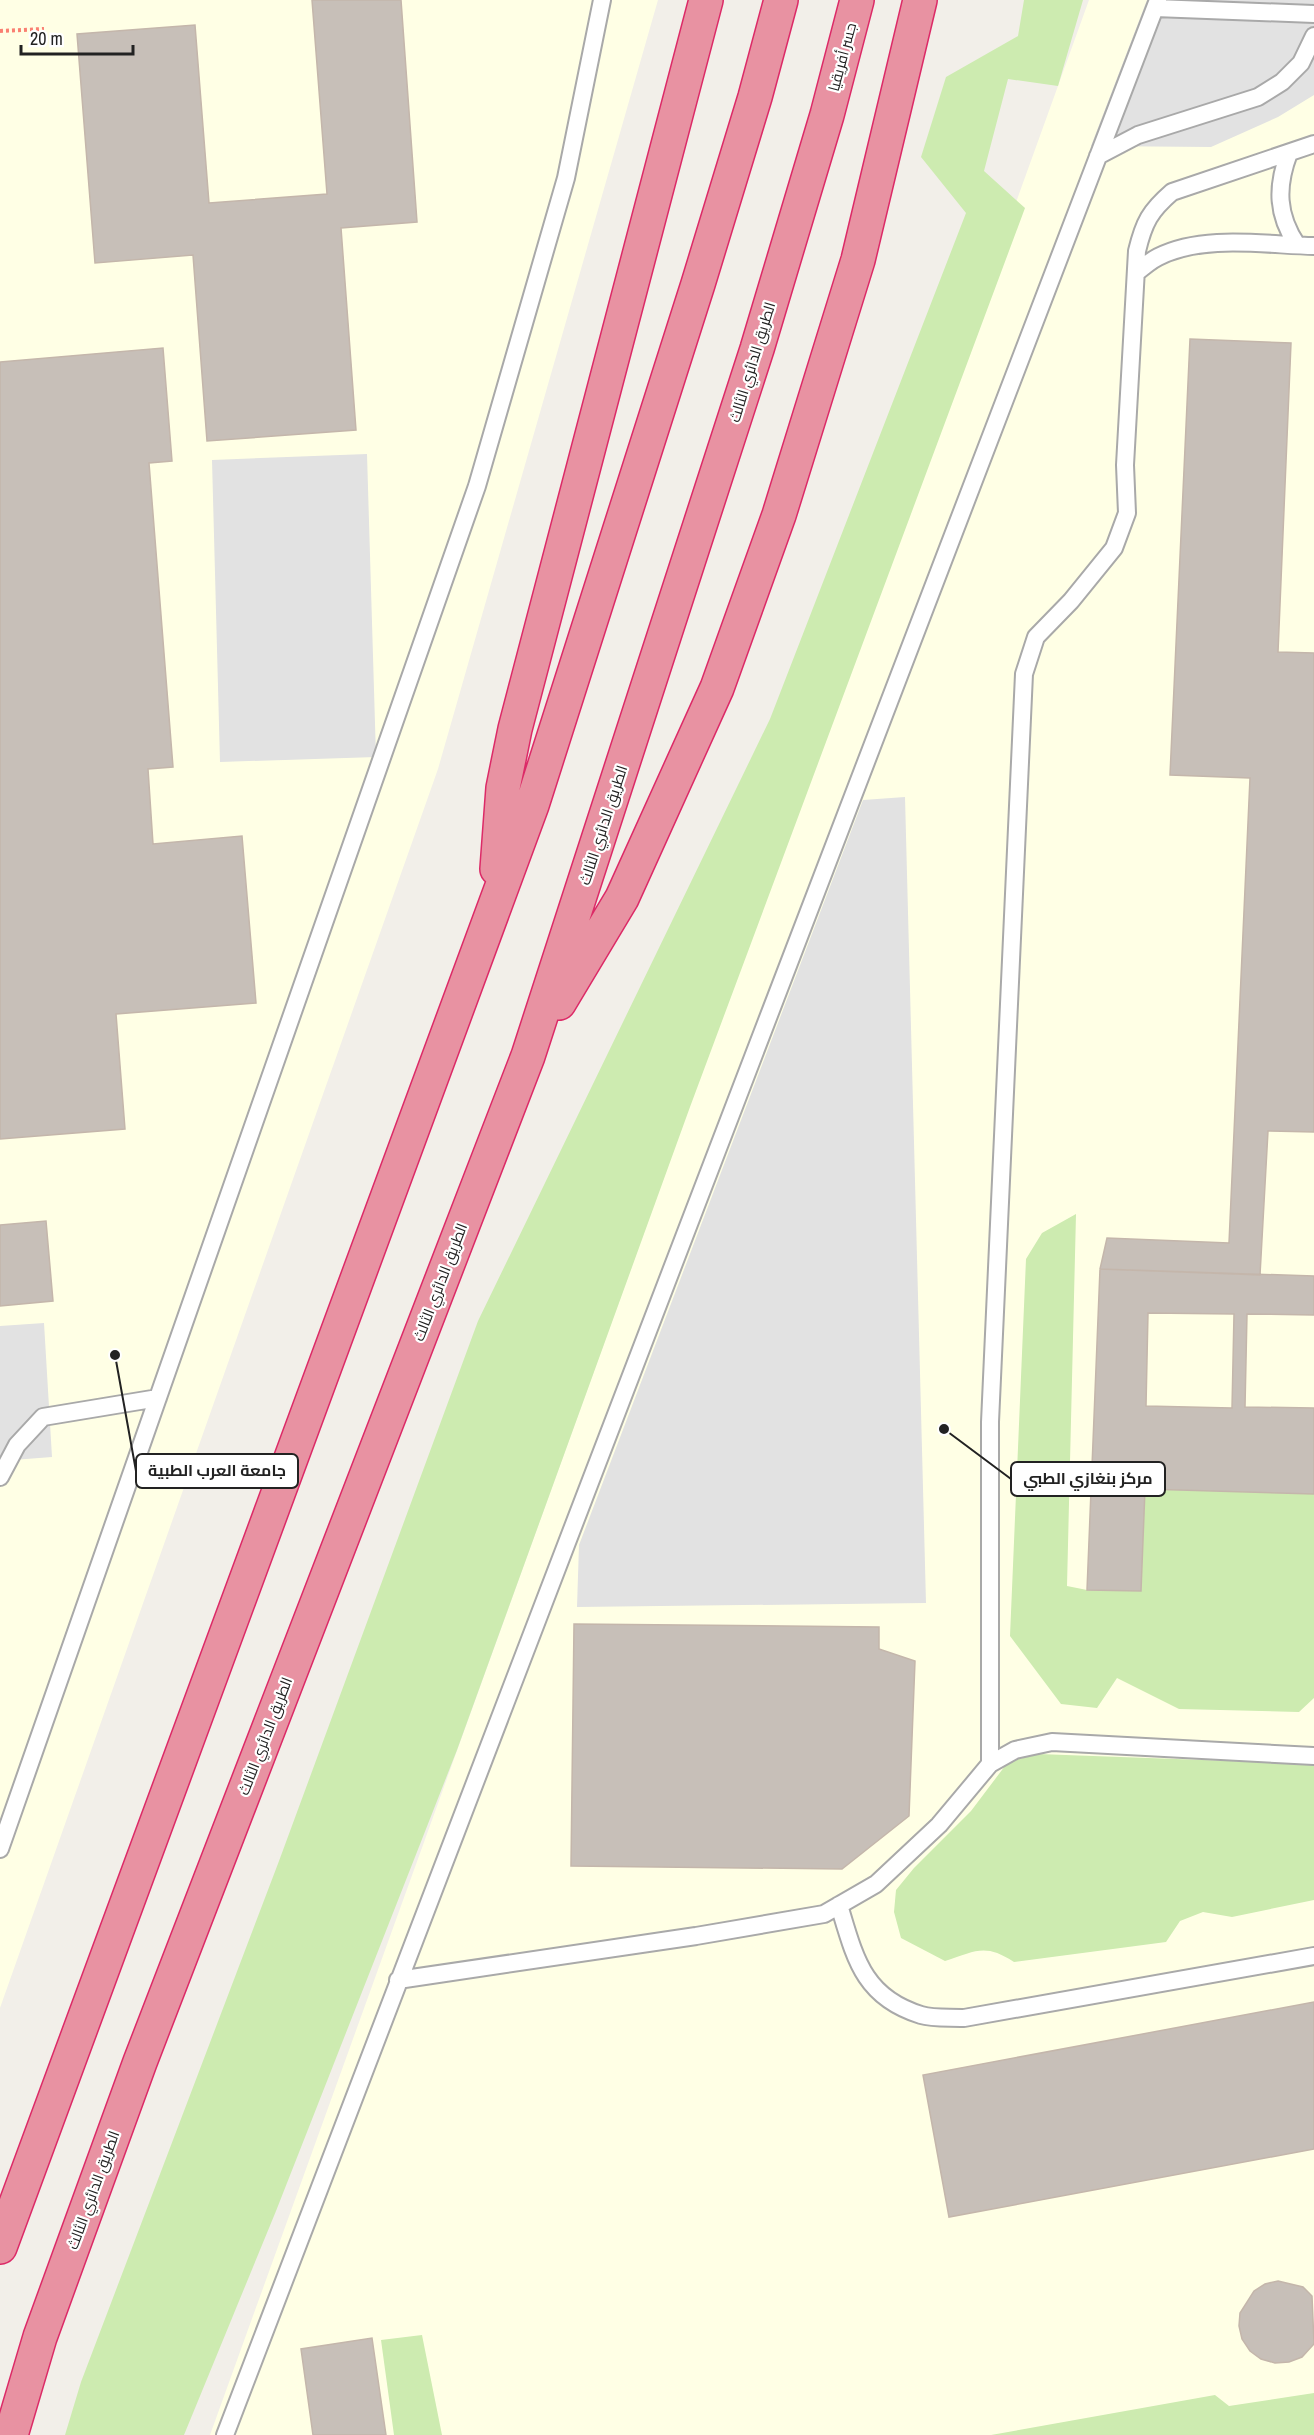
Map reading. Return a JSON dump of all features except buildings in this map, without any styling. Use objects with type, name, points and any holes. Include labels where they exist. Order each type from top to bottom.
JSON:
[{"type":"highway","points":[[494,912],[503,788],[515,729],[706,0]]},
{"type":"highway","points":[[0,2247],[532,806],[635,485],[755,98],[781,0]]},
{"type":"highway","name":"جسر أفريقيا","points":[[827,115],[857,0]]},
{"type":"highway","points":[[528,1056],[622,898],[717,688],[779,515],[858,260],[920,0]]},
{"type":"highway","name":"الطريق الدائري الثالث","points":[[11,2435],[40,2337],[140,2062],[528,1056],[753,360],[827,115]]},
{"type":"lane","points":[[0,1849],[477,486],[566,178],[602,0]]},
{"type":"lane","points":[[225,2435],[1156,4],[1314,14]]},
{"type":"lane","points":[[1098,156],[1138,135],[1258,97],[1282,82],[1301,63],[1314,36]]},
{"type":"lane","points":[[990,1764],[990,1422],[1024,674],[1036,637],[1071,601],[1114,548],[1127,513],[1125,465],[1137,251],[1143,226],[1154,208],[1172,192],[1314,144]]},
{"type":"lane","points":[[1289,153],[1279,185],[1279,202],[1289,232],[1306,246]]},
{"type":"lane","points":[[1136,273],[1158,256],[1181,249],[1214,244],[1306,246]]},
{"type":"lane","points":[[0,1477],[17,1445],[43,1417],[158,1398]]},
{"type":"lane","points":[[398,1980],[696,1936],[824,1914],[876,1884],[932,1833],[990,1764],[1015,1750],[1052,1742],[1314,1756]]},
{"type":"lane","points":[[839,1905],[863,1975],[886,1999],[923,2016],[964,2018],[1314,1956]]},
{"type":"path","points":[[0,31],[44,29]]},
{"type":"shaded area","points":[[0,0],[658,0],[438,769],[0,2008]]},
{"type":"shaded area","points":[[1089,0],[1314,0],[1314,2435],[210,2435]]},
{"type":"shaded area","points":[[1147,0],[1314,0],[1314,95],[1278,117],[1211,147],[1091,146]]},
{"type":"shaded area","points":[[367,454],[376,757],[220,762],[212,460]]},
{"type":"shaded area","points":[[905,797],[926,1603],[577,1607],[579,1545],[863,800]]},
{"type":"shaded area","points":[[44,1323],[52,1457],[0,1461],[0,1326]]},
{"type":"green space","points":[[1024,0],[1083,0],[1058,86],[1008,79],[984,171],[1025,208],[690,1107],[457,1750],[276,2211],[184,2435],[65,2435],[81,2382],[279,1861],[478,1321],[770,719],[966,213],[921,157],[946,77],[1018,36]]},
{"type":"green space","points":[[1076,1214],[1067,1586],[1087,1590],[1141,1591],[1145,1489],[1314,1494],[1314,1698],[1299,1712],[1179,1709],[1117,1678],[1097,1708],[1061,1704],[1010,1636],[1026,1259],[1042,1233]]},
{"type":"green space","points":[[1038,1754],[1314,1764],[1314,1900],[1232,1917],[1203,1912],[1180,1921],[1166,1942],[1014,1962],[995,1952],[988,1951],[973,1952],[945,1961],[901,1938],[894,1912],[896,1890],[914,1868],[971,1811],[1008,1762]]},
{"type":"green space","points":[[422,2335],[442,2435],[394,2435],[381,2340]]},
{"type":"green space","points":[[1314,2393],[1314,2435],[991,2435],[1215,2395],[1229,2406]]},
{"type":"place","name":"جامعة العرب الطبية","points":[[115,1355]]},
{"type":"place","name":"مركز بنغازي الطبي","points":[[944,1429]]}]
